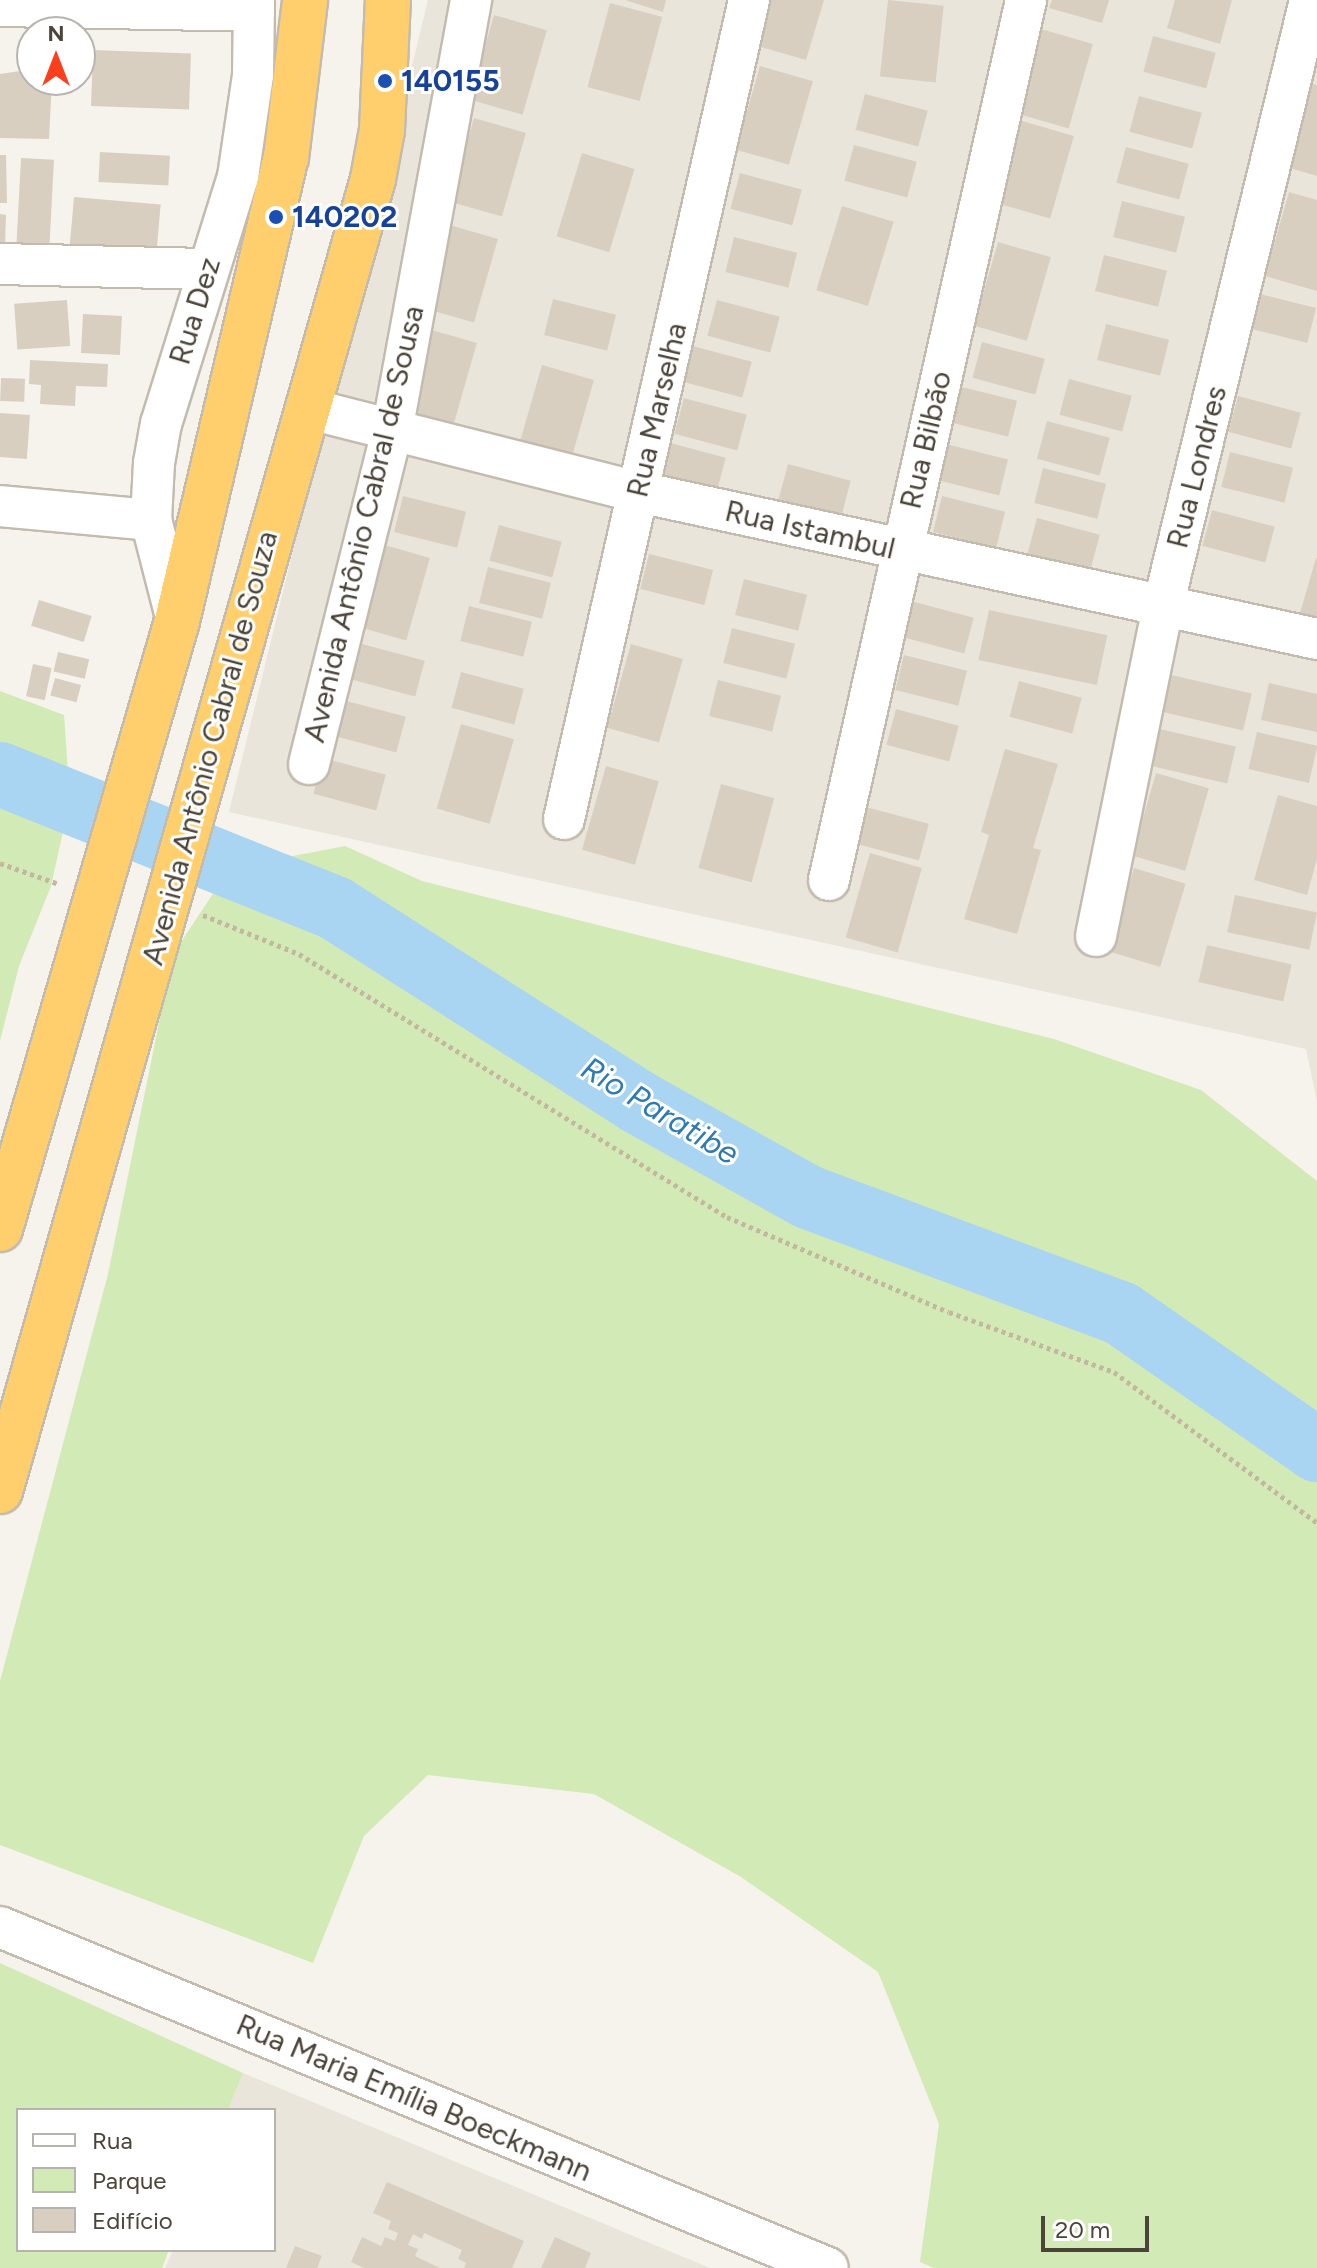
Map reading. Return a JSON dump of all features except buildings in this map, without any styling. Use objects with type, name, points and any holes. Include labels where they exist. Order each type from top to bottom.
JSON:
[{"type":"highway","points":[[0,1229],[114,849],[177,621],[286,158],[305,0]]},
{"type":"highway","name":"Avenida Antônio Cabral de Souza","points":[[0,1491],[373,179],[382,130],[388,0]]},
{"type":"street","name":"Avenida Antônio Cabral de Sousa","points":[[309,764],[392,431],[471,0]]},
{"type":"street","name":"Rua Marselha","points":[[564,819],[749,0]]},
{"type":"street","name":"Rua Bilbão","points":[[829,880],[1026,0]]},
{"type":"street","name":"Rua Londres","points":[[1096,936],[1163,606],[1310,0]]},
{"type":"street","points":[[0,6],[254,6]]},
{"type":"street","name":"Rua Dez","points":[[177,621],[151,520],[161,424],[238,177],[253,75],[254,6]]},
{"type":"street","points":[[0,264],[207,269]]},
{"type":"street","name":"Rua Istambul","points":[[306,408],[639,492],[1317,639]]},
{"type":"street","points":[[0,506],[151,520]]},
{"type":"street","name":"Rua Maria Emília Boeckmann","points":[[0,1927],[828,2268]]},
{"type":"path","points":[[0,863],[99,898]]},
{"type":"path","points":[[174,885],[299,954],[727,1217],[949,1312],[1114,1372],[1317,1523]]},
{"type":"shaded area","points":[[428,0],[1317,0],[1317,1102],[1306,1049],[229,812]]},
{"type":"shaded area","points":[[243,2073],[710,2268],[165,2268],[172,2252],[276,2252],[276,2108],[229,2108]]},
{"type":"green space","points":[[0,691],[64,715],[70,800],[51,886],[19,966],[0,1041]]},
{"type":"green space","points":[[345,846],[422,881],[1054,1039],[1201,1090],[1317,1181],[1317,2268],[934,2268],[920,2262],[939,2124],[878,1972],[741,1877],[594,1794],[428,1775],[364,1836],[313,1963],[0,1845],[0,1681],[108,1274],[173,954],[230,868]]},
{"type":"green space","points":[[0,1963],[243,2073],[229,2108],[16,2108],[16,2252],[168,2252],[162,2268],[0,2268]]},
{"type":"waterway","name":"Rio Paratibe","points":[[0,774],[335,908],[638,1102],[808,1197],[1122,1314],[1317,1450]]},
{"type":"place","name":"140155","points":[[385,81]]},
{"type":"place","name":"140202","points":[[276,217]]}]
